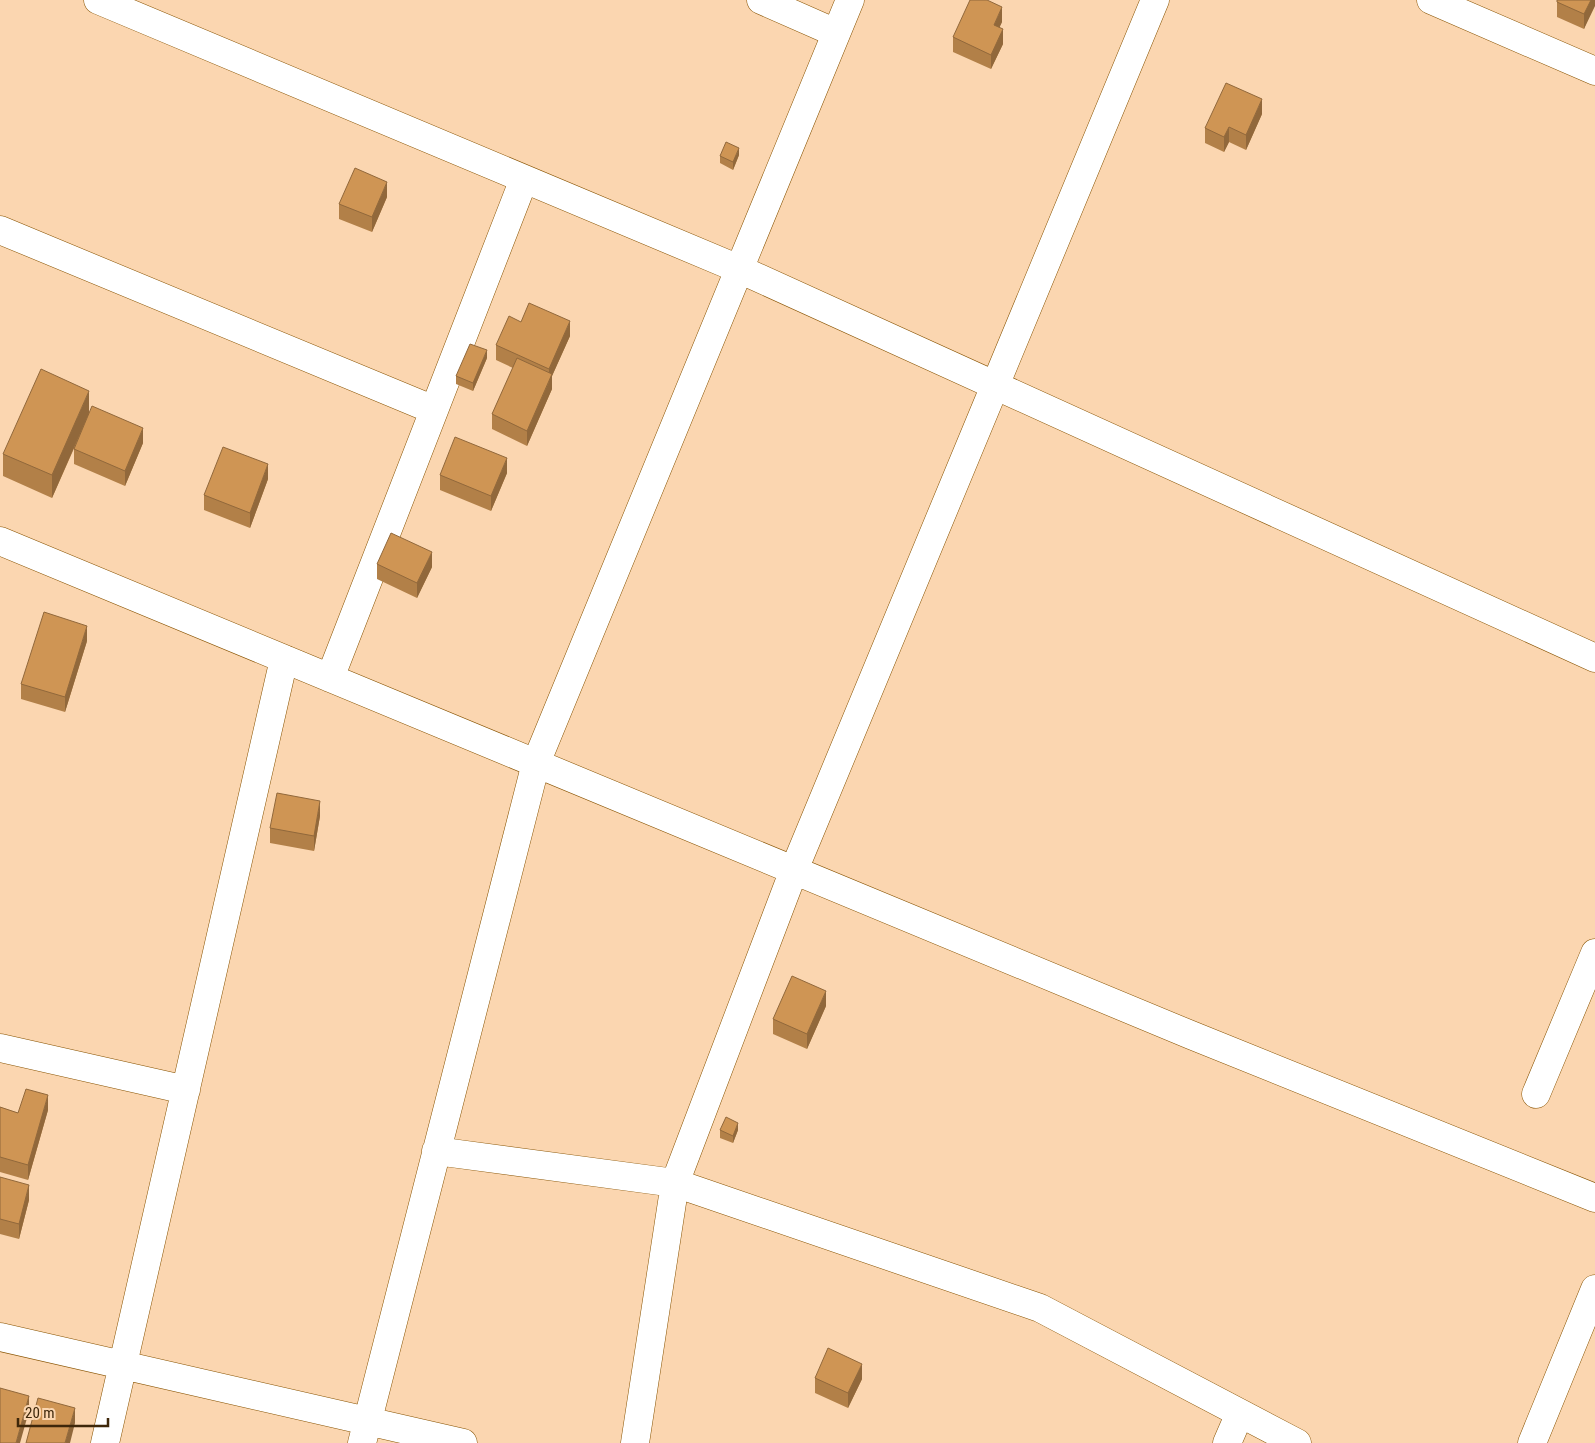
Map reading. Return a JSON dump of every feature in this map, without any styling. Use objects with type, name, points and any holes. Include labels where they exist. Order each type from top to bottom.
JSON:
[{"type":"street","points":[[98,0],[739,269],[1595,658]]},
{"type":"street","points":[[760,0],[836,33]]},
{"type":"street","points":[[364,1432],[536,763],[850,0]]},
{"type":"street","points":[[635,1443],[675,1183],[794,870],[1156,0]]},
{"type":"street","points":[[1432,0],[1595,71]]},
{"type":"street","points":[[330,678],[524,179]]},
{"type":"street","points":[[0,230],[434,410]]},
{"type":"street","points":[[0,541],[1200,1038],[1595,1198]]},
{"type":"street","points":[[105,1443],[284,659]]},
{"type":"street","points":[[1536,1094],[1595,953]]},
{"type":"street","points":[[0,1048],[186,1090]]},
{"type":"street","points":[[436,1151],[675,1183],[1040,1308],[1297,1443]]},
{"type":"street","points":[[1532,1443],[1595,1289]]},
{"type":"street","points":[[0,1337],[122,1365],[364,1432],[463,1443]]},
{"type":"street","points":[[1227,1443],[1240,1413]]},
{"type":"building","points":[[970,0],[987,0],[1002,7],[994,25],[1003,29],[991,55],[953,37]]},
{"type":"building","points":[[1557,0],[1591,0],[1584,14],[1557,2]]},
{"type":"building","points":[[1226,83],[1262,99],[1246,135],[1229,127],[1224,137],[1205,128]]},
{"type":"building","points":[[726,142],[739,148],[733,162],[720,156]]},
{"type":"building","points":[[355,168],[387,182],[372,217],[339,204]]},
{"type":"building","points":[[529,303],[570,321],[549,369],[496,345],[509,316],[521,322]]},
{"type":"building","points":[[470,344],[487,350],[473,383],[456,376]]},
{"type":"building","points":[[517,358],[552,374],[527,431],[492,414]]},
{"type":"building","points":[[41,369],[89,391],[52,475],[3,454]]},
{"type":"building","points":[[92,406],[143,428],[125,471],[74,449]]},
{"type":"building","points":[[455,437],[507,458],[491,496],[440,475]]},
{"type":"building","points":[[223,447],[268,464],[250,513],[204,495]]},
{"type":"building","points":[[391,533],[432,552],[417,583],[377,564]]},
{"type":"building","points":[[44,612],[87,626],[65,697],[21,684]]},
{"type":"building","points":[[277,793],[320,801],[314,836],[270,828]]},
{"type":"building","points":[[792,976],[826,991],[807,1034],[773,1019]]},
{"type":"building","points":[[26,1089],[48,1095],[28,1165],[0,1157],[0,1107],[18,1113]]},
{"type":"building","points":[[726,1117],[738,1123],[733,1136],[720,1130]]},
{"type":"building","points":[[0,1177],[29,1185],[19,1224],[0,1219]]},
{"type":"building","points":[[828,1348],[862,1364],[848,1393],[815,1378]]},
{"type":"building","points":[[0,1388],[29,1396],[16,1443],[0,1443]]},
{"type":"building","points":[[38,1398],[75,1408],[65,1443],[26,1443]]}]
